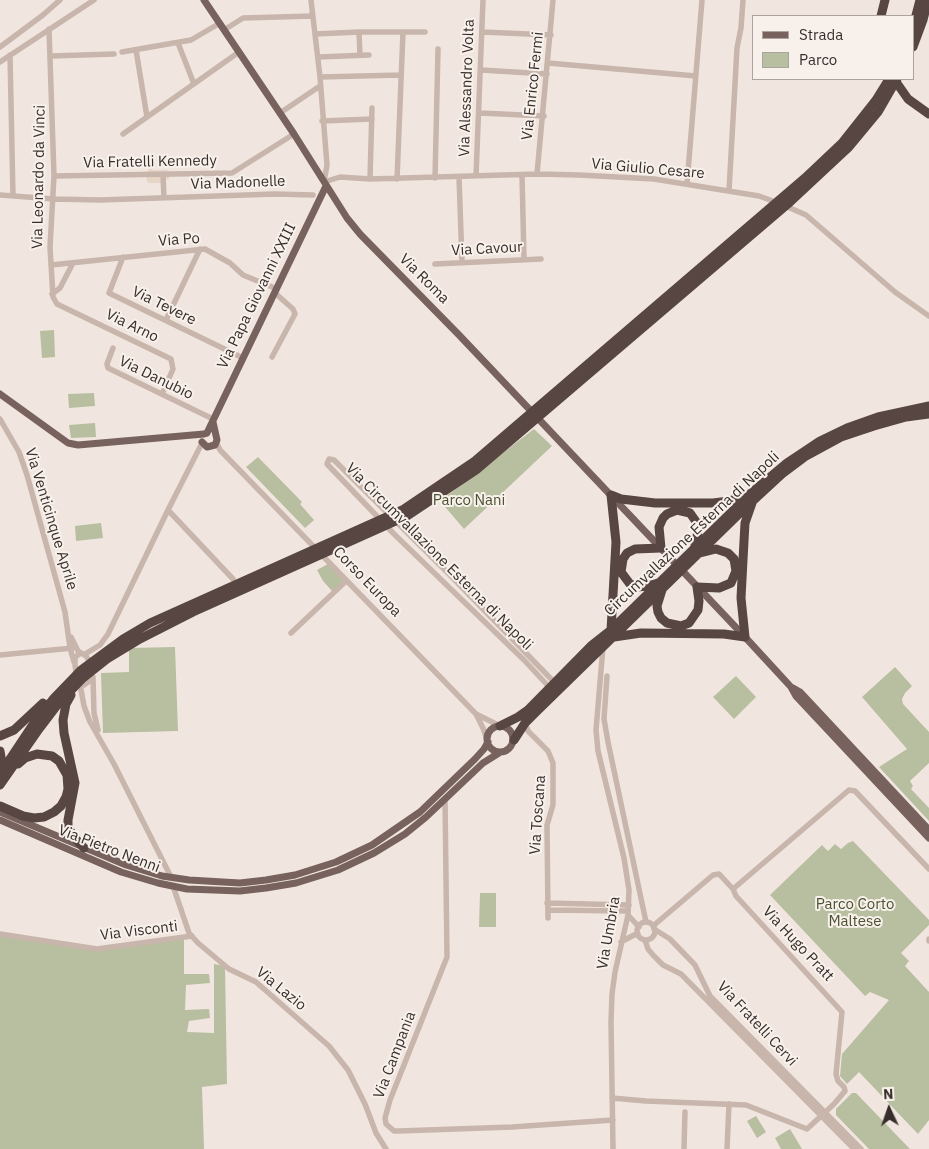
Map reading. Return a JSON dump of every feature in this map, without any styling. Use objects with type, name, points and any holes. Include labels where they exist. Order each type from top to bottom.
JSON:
[{"type":"highway","points":[[881,15],[885,0]]},
{"type":"highway","points":[[914,23],[920,0]]},
{"type":"highway","points":[[914,44],[928,0]]},
{"type":"highway","points":[[522,427],[805,178],[842,142],[876,100],[888,80]]},
{"type":"highway","points":[[0,785],[58,704],[107,659],[140,639],[193,612],[406,516],[475,461],[522,427],[783,208],[850,147],[878,112],[894,80]]},
{"type":"highway","points":[[896,80],[908,99],[929,114]]},
{"type":"highway","name":"Circumvallazione Esterna di Napoli","points":[[500,726],[528,710],[586,651],[612,633],[786,463],[820,441],[870,420],[929,406]]},
{"type":"highway","name":"Circumvallazione Esterna di Napoli","points":[[752,497],[806,456],[841,437],[906,417],[929,414]]},
{"type":"highway","points":[[611,495],[644,503],[713,503],[752,497],[745,523],[741,598],[745,637],[724,634],[612,633],[616,542],[611,495]]},
{"type":"highway","points":[[0,736],[14,730],[25,722],[54,691],[109,648],[150,624],[427,498]]},
{"type":"highway","points":[[677,510],[690,513],[698,523],[697,550],[723,550],[734,559],[736,571],[731,583],[726,586],[712,588],[697,587],[698,610],[689,623],[681,626],[667,623],[658,612],[657,606],[664,582],[637,587],[630,584],[621,572],[622,559],[627,553],[635,549],[661,548],[659,527],[663,518],[677,510]]},
{"type":"highway","name":"Circumvallazione Esterna di Napoli","points":[[514,740],[525,723],[603,647],[612,633]]},
{"type":"highway","points":[[0,774],[54,698],[81,670]]},
{"type":"highway","points":[[0,806],[23,816],[34,818],[44,817],[62,806],[68,789],[70,772],[63,720],[66,704],[78,684]]},
{"type":"highway","points":[[0,751],[0,766]]},
{"type":"highway","points":[[0,785],[20,762],[31,755],[52,756],[59,761],[70,772],[75,782],[68,827],[84,848]]},
{"type":"main road","name":"Via Roma","points":[[204,0],[294,134],[323,173],[325,184],[360,234],[460,336],[791,686]]},
{"type":"main road","name":"Via Papa Giovanni XXIII","points":[[205,441],[213,419],[276,291],[325,184]]},
{"type":"main road","name":"Corso Europa","points":[[1,395],[68,444],[181,436],[205,441]]},
{"type":"main road","points":[[213,419],[216,439]]},
{"type":"main road","points":[[205,441],[211,433],[216,439]]},
{"type":"main road","points":[[205,441],[216,439]]},
{"type":"main road","points":[[791,686],[800,692],[929,830]]},
{"type":"main road","points":[[791,686],[796,696],[929,838]]},
{"type":"main road","points":[[500,726],[512,732],[514,740],[511,748],[507,751],[499,752],[492,749],[488,742],[490,731],[500,726]]},
{"type":"main road","name":"Via Pietro Nenni","points":[[0,812],[126,865],[171,878],[240,882],[295,875],[336,862],[372,845],[420,812],[475,759],[488,742]]},
{"type":"main road","name":"Via Pietro Nenni","points":[[0,820],[121,872],[158,883],[187,888],[240,891],[296,883],[338,870],[374,853],[405,834],[426,817],[483,763],[499,752]]},
{"type":"street","points":[[0,47],[60,0]]},
{"type":"street","points":[[0,62],[94,0]]},
{"type":"street","points":[[310,0],[320,77],[326,161],[330,170],[340,177]]},
{"type":"street","name":"Via Alessandro Volta","points":[[476,176],[483,0]]},
{"type":"street","name":"Via Enrico Fermi","points":[[537,174],[544,116],[553,0]]},
{"type":"street","points":[[687,184],[702,0]]},
{"type":"street","points":[[730,191],[737,48],[743,0]]},
{"type":"street","points":[[224,30],[243,18],[313,16]]},
{"type":"street","points":[[122,52],[178,43],[197,37],[220,22]]},
{"type":"street","name":"Via Leonardo da Vinci","points":[[49,29],[54,176],[51,228],[52,294]]},
{"type":"street","points":[[359,32],[360,55]]},
{"type":"street","points":[[397,179],[403,32]]},
{"type":"street","points":[[315,34],[425,32]]},
{"type":"street","points":[[482,32],[551,35]]},
{"type":"street","points":[[178,43],[194,84]]},
{"type":"street","points":[[136,50],[147,117]]},
{"type":"street","points":[[435,178],[438,50]]},
{"type":"street","points":[[123,134],[239,52]]},
{"type":"street","points":[[51,56],[114,54]]},
{"type":"street","points":[[10,55],[13,196]]},
{"type":"street","points":[[318,57],[369,55]]},
{"type":"street","points":[[548,63],[696,76]]},
{"type":"street","points":[[481,70],[547,74]]},
{"type":"street","points":[[320,77],[401,75]]},
{"type":"street","points":[[280,113],[320,86]]},
{"type":"street","points":[[370,179],[372,108]]},
{"type":"street","points":[[480,113],[544,116]]},
{"type":"street","points":[[322,121],[372,119]]},
{"type":"street","name":"Via Fratelli Kennedy","points":[[54,176],[234,173],[294,134]]},
{"type":"street","points":[[323,173],[326,161]]},
{"type":"street","name":"Via Giulio Cesare","points":[[325,184],[340,177],[397,179],[537,174],[625,177],[687,184],[759,196],[806,215],[895,292],[929,316]]},
{"type":"street","points":[[163,175],[164,198]]},
{"type":"street","points":[[522,175],[524,259]]},
{"type":"street","points":[[459,177],[462,262]]},
{"type":"street","name":"Via Madonelle","points":[[0,195],[54,200],[275,194],[312,195]]},
{"type":"street","points":[[166,320],[200,249]]},
{"type":"street","name":"Via Po","points":[[51,265],[200,249],[210,251],[230,263],[243,275],[276,291],[293,309],[295,314],[272,357]]},
{"type":"street","name":"Via Tevere","points":[[123,257],[109,293],[243,358]]},
{"type":"street","name":"Via Cavour","points":[[434,264],[541,259]]},
{"type":"street","points":[[52,294],[60,288],[73,263]]},
{"type":"street","name":"Via Arno","points":[[52,294],[53,299],[58,304],[171,359],[173,369],[162,394]]},
{"type":"street","name":"Via Danubio","points":[[114,348],[107,364],[108,368],[213,419]]},
{"type":"street","name":"Via Venticinque Aprile","points":[[0,419],[24,463],[57,579],[73,648],[74,662]]},
{"type":"street","name":"Corso Europa","points":[[216,439],[220,450]]},
{"type":"street","name":"Corso Europa","points":[[205,441],[220,450],[476,714],[500,726]]},
{"type":"street","name":"Via Papa Giovanni XXIII","points":[[102,742],[94,714],[93,676],[105,639],[192,462],[205,441]]},
{"type":"street","name":"Via Circumvallazione Esterna di Napoli","points":[[329,458],[334,460],[450,575],[553,686],[394,534],[327,464],[329,458]]},
{"type":"street","points":[[168,510],[233,579]]},
{"type":"street","points":[[291,633],[346,581]]},
{"type":"street","name":"Via Papa Giovanni XXIII","points":[[105,639],[100,645],[77,655],[74,662],[78,684],[87,714],[171,878]]},
{"type":"street","name":"Via Umbria","points":[[603,647],[596,730],[598,751],[624,858],[629,890],[628,910],[612,1003],[613,1149]]},
{"type":"street","points":[[0,654],[73,648],[83,654],[90,662],[93,676],[89,682],[78,684]]},
{"type":"street","points":[[590,659],[601,666]]},
{"type":"street","points":[[548,906],[628,910],[638,927],[638,934],[645,940],[652,937],[654,928],[646,922],[605,727],[607,676]]},
{"type":"street","points":[[476,714],[488,742]]},
{"type":"street","name":"Via Toscana","points":[[525,723],[528,731],[548,751],[553,763],[553,805],[547,825],[548,918]]},
{"type":"street","points":[[733,889],[849,790],[855,791],[929,869]]},
{"type":"street","name":"Via Campania","points":[[445,799],[447,957],[390,1100],[385,1118],[386,1124],[394,1131],[399,1131],[512,1127],[613,1120]]},
{"type":"street","name":"Via Hugo Pratt","points":[[654,928],[713,875],[718,874],[721,876],[733,889],[736,896],[842,1012],[836,1078],[844,1087],[844,1090],[834,1104],[823,1114]]},
{"type":"street","name":"Via Lazio","points":[[173,886],[189,933],[198,943],[229,969],[256,982],[329,1046],[348,1070],[365,1104],[376,1133],[386,1149]]},
{"type":"street","points":[[638,927],[646,922]]},
{"type":"street","name":"Via Fratelli Cervi","points":[[654,928],[670,939],[695,965],[710,996],[854,1149]]},
{"type":"street","name":"Via Visconti","points":[[0,934],[97,949],[192,936]]},
{"type":"street","points":[[622,942],[638,934]]},
{"type":"street","name":"Via Fratelli Cervi","points":[[645,940],[648,950],[663,965],[681,974],[823,1114],[862,1149]]},
{"type":"street","points":[[612,1098],[746,1105],[807,1129],[823,1114]]},
{"type":"street","points":[[727,1149],[729,1104]]},
{"type":"street","points":[[684,1149],[685,1112]]},
{"type":"green space","points":[[54,330],[55,357],[42,358],[40,331]]},
{"type":"green space","points":[[94,393],[95,406],[69,408],[68,394]]},
{"type":"green space","points":[[95,423],[96,437],[71,438],[69,425]]},
{"type":"green space","name":"Parco Nani","points":[[534,429],[552,446],[464,529],[440,501]]},
{"type":"green space","points":[[258,457],[302,502],[300,504],[314,520],[305,528],[246,467]]},
{"type":"green space","points":[[39,492],[44,492],[50,496],[60,547],[54,547]]},
{"type":"green space","points":[[101,523],[103,538],[76,541],[75,526]]},
{"type":"green space","points":[[328,564],[344,581],[333,592],[323,581],[317,570]]},
{"type":"green space","points":[[175,647],[178,731],[103,733],[101,673],[129,672],[129,648]]},
{"type":"green space","points":[[895,667],[912,686],[902,699],[903,704],[929,732],[929,763],[910,781],[913,786],[911,789],[929,808],[929,821],[879,767],[907,749],[862,697]]},
{"type":"green space","points":[[736,676],[756,697],[734,719],[713,697]]},
{"type":"green space","name":"Parco Corto Maltese","points":[[853,841],[929,920],[929,925],[901,953],[909,961],[905,966],[929,992],[929,1120],[918,1134],[859,1072],[847,1084],[840,1076],[842,1054],[889,1000],[870,992],[865,996],[770,895],[822,845],[828,851],[835,844],[841,849]]},
{"type":"green space","points":[[480,893],[496,893],[496,927],[479,927]]},
{"type":"green space","points":[[0,936],[99,951],[184,937],[184,974],[209,974],[210,983],[186,985],[185,1010],[209,1009],[210,1018],[189,1021],[187,1032],[214,1033],[214,964],[225,966],[227,1084],[202,1087],[204,1149],[0,1149]]},
{"type":"green space","points":[[852,1093],[856,1093],[910,1149],[869,1149],[836,1115],[836,1109]]},
{"type":"green space","points":[[756,1116],[766,1132],[757,1138],[747,1121]]},
{"type":"green space","points":[[790,1129],[802,1149],[781,1149],[775,1138]]},
{"type":"shaded area","points":[[150,168],[153,170],[167,170],[169,179],[166,180],[166,183],[148,183],[145,175]]}]
